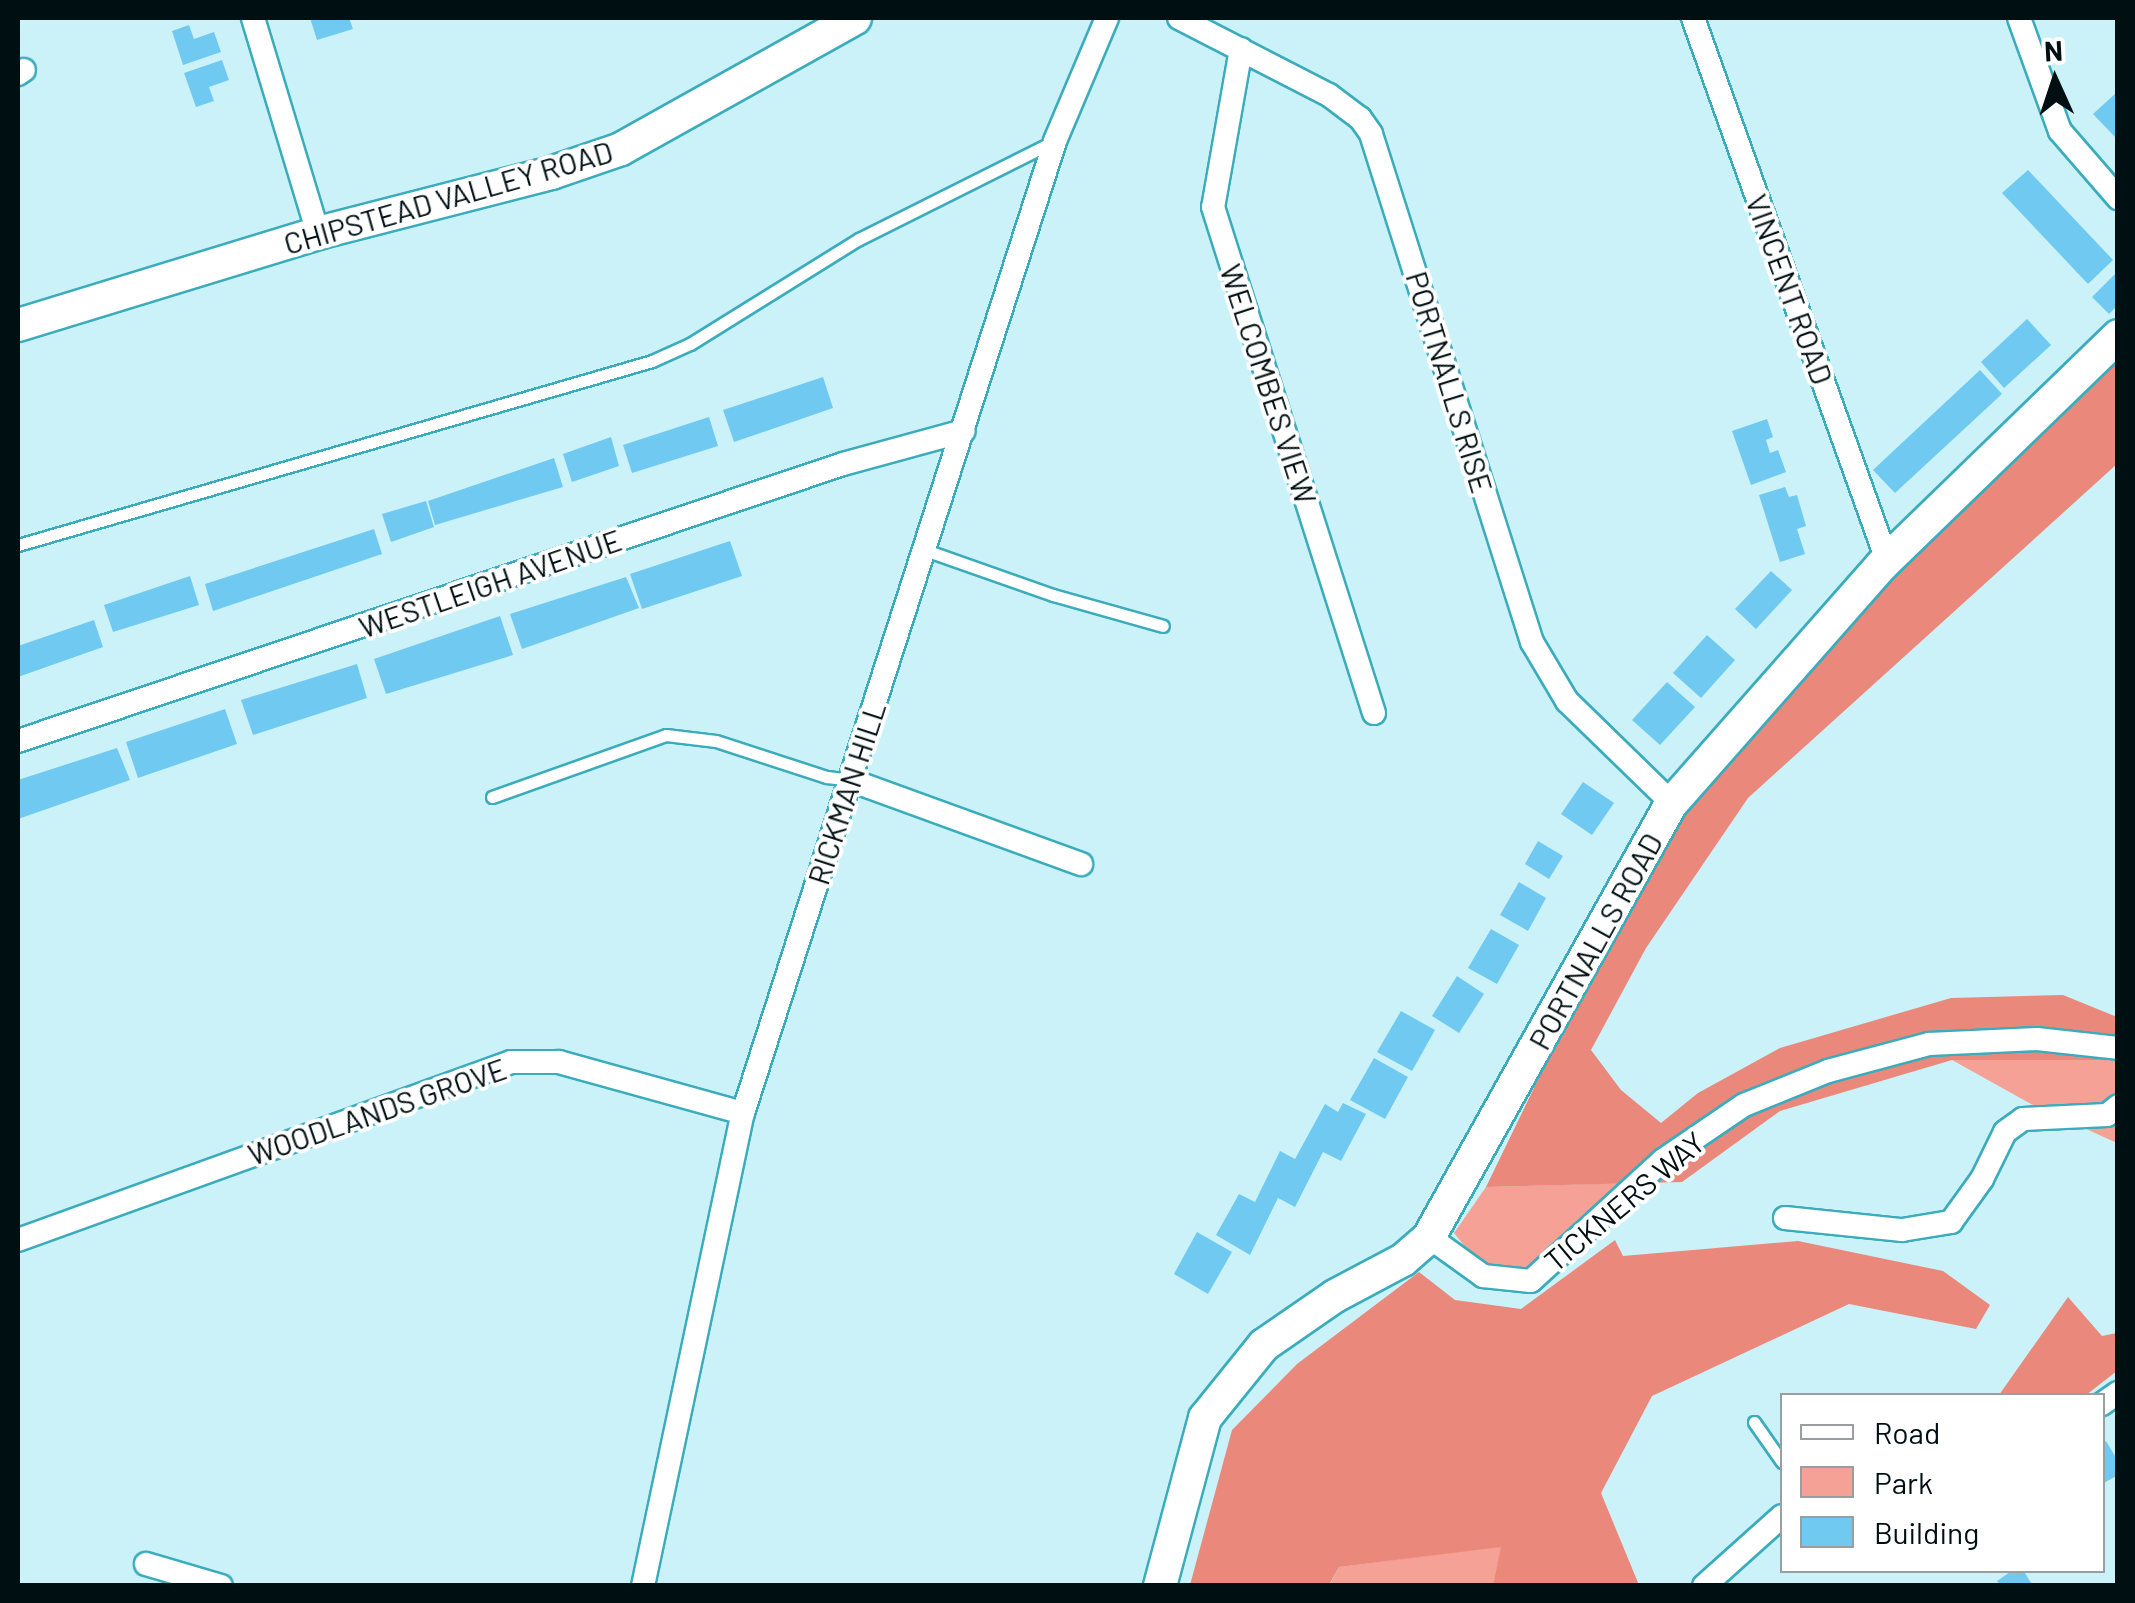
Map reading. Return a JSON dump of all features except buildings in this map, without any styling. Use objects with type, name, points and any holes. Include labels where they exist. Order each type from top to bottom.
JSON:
[{"type":"street","points":[[253,18],[318,232]]},
{"type":"street","name":"CHIPSTEAD VALLEY ROAD","points":[[18,325],[318,232],[550,173],[621,150],[856,18]]},
{"type":"street","name":"RICKMAN HILL","points":[[643,1586],[743,1113],[1054,142],[1107,18]]},
{"type":"street","name":"PORTNALLS RISE","points":[[1179,18],[1346,105],[1371,134],[1532,642],[1567,701],[1672,803]]},
{"type":"street","name":"VINCENT ROAD","points":[[1693,18],[1887,560]]},
{"type":"street","points":[[2018,18],[2060,131],[2118,198]]},
{"type":"street","name":"WELCOMBES VIEW","points":[[1241,49],[1213,207],[1374,713]]},
{"type":"street","name":"PORTNALLS ROAD","points":[[1160,1586],[1205,1418],[1264,1345],[1335,1296],[1402,1260],[1428,1237],[1672,803],[1887,560],[2118,336]]},
{"type":"street","name":"WESTLEIGH AVENUE","points":[[18,741],[843,464],[964,432]]},
{"type":"street","points":[[850,780],[1082,864]]},
{"type":"street","name":"TICKNERS WAY","points":[[1428,1237],[1483,1276],[1531,1281],[1663,1160],[1744,1105],[1828,1070],[1929,1044],[2037,1039],[2118,1048]]},
{"type":"street","name":"WOODLANDS GROVE","points":[[18,1240],[511,1062],[559,1062],[743,1113]]},
{"type":"street","points":[[1785,1218],[1902,1230],[1951,1222],[1982,1179],[2004,1132],[2023,1119],[2107,1114],[2118,1106]]},
{"type":"street","points":[[1704,1586],[1780,1518]]},
{"type":"street","points":[[146,1564],[221,1586]]},
{"type":"lane","points":[[18,545],[652,360],[690,344],[859,238],[1054,142]]},
{"type":"lane","points":[[926,550],[1053,596],[1164,626]]},
{"type":"lane","points":[[492,798],[613,758],[666,734],[716,740],[826,777],[850,780]]},
{"type":"lane","points":[[1754,1422],[1780,1459]]},
{"type":"green space","points":[[1952,1060],[2117,1060],[2117,1143],[2031,1104]]},
{"type":"green space","points":[[1629,1183],[1529,1270],[1483,1269],[1454,1233],[1486,1187]]},
{"type":"green space","points":[[1502,1546],[1493,1585],[1329,1586],[1339,1567]]},
{"type":"shaded area","points":[[2117,336],[2117,464],[1748,798],[1646,948],[1591,1050],[1621,1090],[1661,1123],[1698,1093],[1780,1048],[1951,998],[2063,995],[2117,1017],[2117,1060],[1952,1060],[1780,1111],[1682,1182],[1486,1187],[1672,803]]},
{"type":"shaded area","points":[[1615,1240],[1623,1256],[1798,1241],[1943,1271],[1990,1305],[1976,1329],[1849,1304],[1652,1396],[1601,1493],[1639,1585],[1493,1585],[1501,1547],[1339,1567],[1329,1585],[1190,1585],[1232,1430],[1297,1364],[1419,1272],[1455,1300],[1521,1309]]},
{"type":"shaded area","points":[[2068,1297],[2102,1336],[2117,1333],[2117,1371],[2089,1393],[2000,1393]]}]
